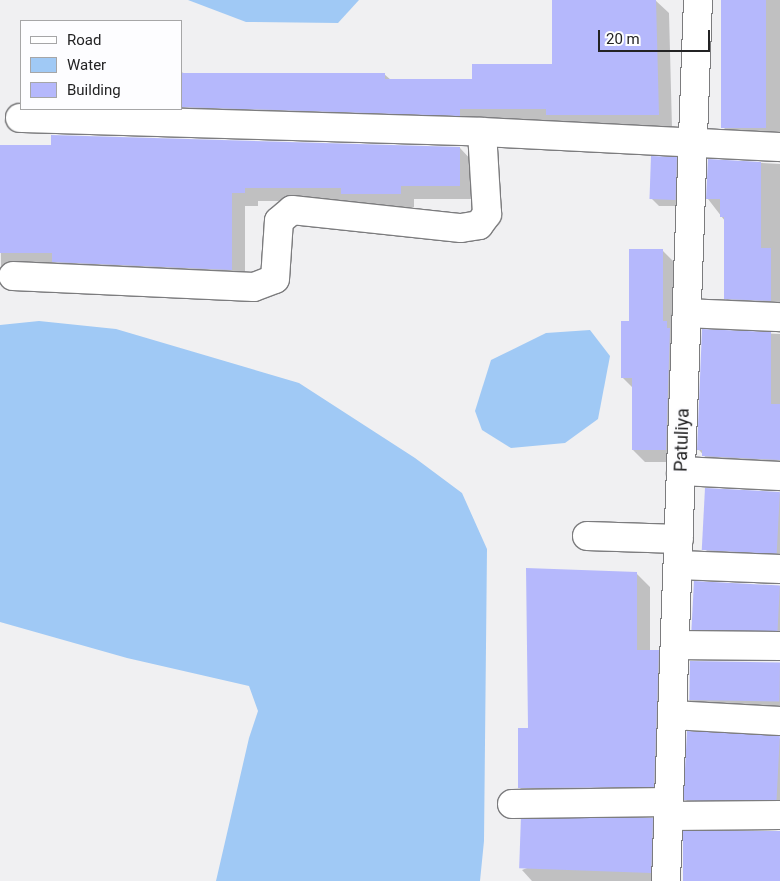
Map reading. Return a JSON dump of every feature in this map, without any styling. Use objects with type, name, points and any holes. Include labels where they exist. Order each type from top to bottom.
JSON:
[{"type":"lane","name":"Patuliya","points":[[666,881],[698,0]]},
{"type":"lane","points":[[20,118],[482,132],[780,147]]},
{"type":"lane","points":[[13,276],[254,287],[275,278],[279,221],[292,210],[461,228],[479,225],[487,214],[482,132]]},
{"type":"lane","points":[[687,313],[780,317]]},
{"type":"lane","points":[[681,471],[780,476]]},
{"type":"lane","points":[[587,536],[780,569]]},
{"type":"lane","points":[[675,645],[780,646]]},
{"type":"lane","points":[[672,716],[780,721]]},
{"type":"lane","points":[[512,804],[780,815]]},
{"type":"water","points":[[188,0],[359,0],[338,23],[246,22]]},
{"type":"water","points":[[39,321],[116,329],[299,383],[415,458],[462,493],[487,549],[484,841],[480,881],[216,881],[249,738],[258,711],[249,686],[127,658],[0,622],[0,325]]},
{"type":"water","points":[[590,330],[610,356],[598,419],[565,443],[511,448],[482,430],[475,411],[491,360],[546,333]]},
{"type":"building","points":[[552,0],[656,0],[659,115],[546,115],[546,109],[460,109],[460,116],[182,107],[182,73],[385,73],[385,79],[472,79],[472,64],[552,64]]},
{"type":"building","points":[[721,0],[766,0],[766,128],[721,128]]},
{"type":"building","points":[[51,135],[460,147],[460,186],[401,186],[401,194],[341,194],[341,188],[245,188],[245,193],[232,193],[232,270],[52,262],[52,253],[0,253],[0,145],[51,145]]},
{"type":"building","points":[[651,156],[677,157],[675,200],[649,199]]},
{"type":"building","points":[[708,159],[761,162],[761,248],[771,248],[771,301],[724,299],[724,217],[720,217],[720,199],[706,199]]},
{"type":"building","points":[[629,249],[663,249],[663,321],[667,321],[667,328],[670,328],[666,450],[632,450],[632,378],[621,378],[621,321],[629,321]]},
{"type":"building","points":[[702,329],[771,332],[771,404],[780,404],[780,460],[702,456],[702,450],[697,450]]},
{"type":"building","points":[[705,488],[780,492],[777,554],[702,550]]},
{"type":"building","points":[[526,568],[637,572],[637,650],[659,650],[654,787],[518,788],[518,728],[528,728]]},
{"type":"building","points":[[694,581],[780,586],[777,634],[691,630]]},
{"type":"building","points":[[690,661],[780,663],[779,702],[689,700]]},
{"type":"building","points":[[687,731],[780,736],[776,805],[683,800]]},
{"type":"building","points":[[521,813],[653,818],[651,873],[519,868]]},
{"type":"building","points":[[683,831],[780,831],[780,881],[683,881]]}]
